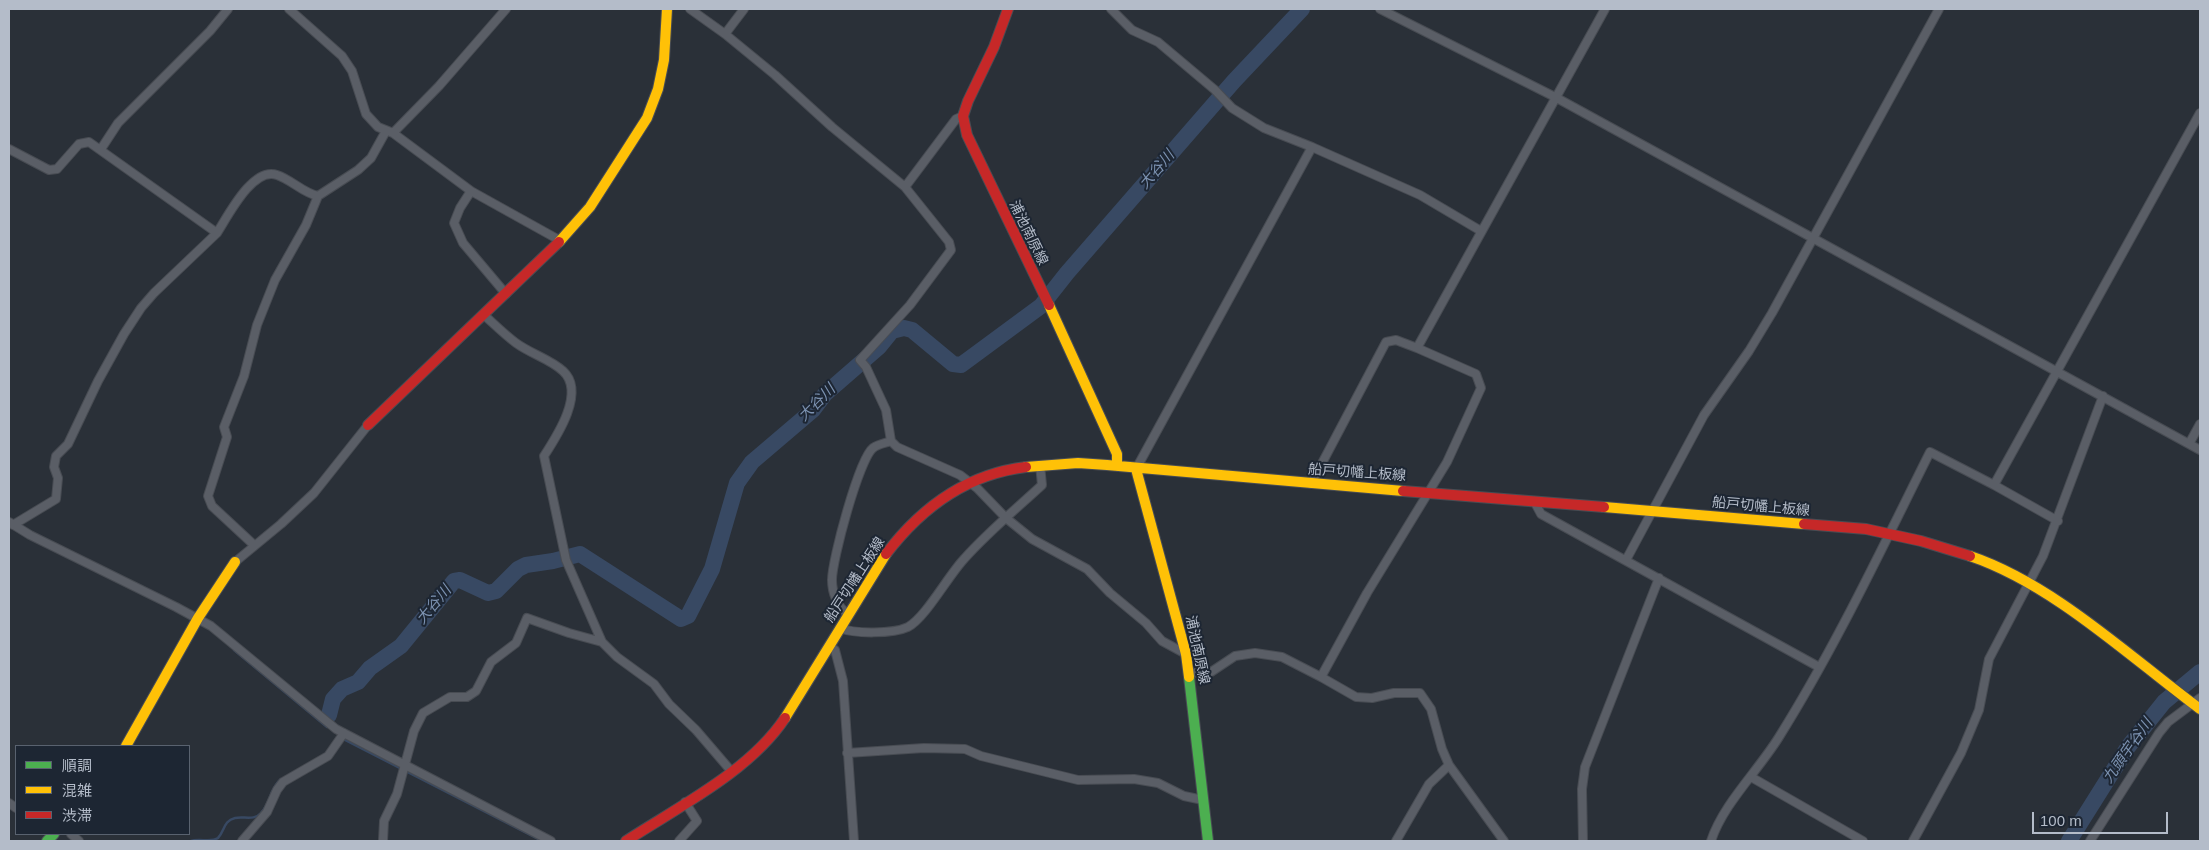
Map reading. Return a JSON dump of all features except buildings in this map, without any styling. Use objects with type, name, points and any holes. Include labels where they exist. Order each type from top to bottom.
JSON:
[{"type":"main road","points":[[368,425],[560,241],[590,207],[647,118],[658,89],[664,60],[667,9]]},
{"type":"main road","points":[[963,116],[968,101],[994,47],[1008,9]]},
{"type":"main road","name":"浦池南原線","points":[[963,116],[967,135],[1042,294],[1052,310],[1117,454],[1117,466]]},
{"type":"main road","name":"船戸切幡上板線","points":[[626,841],[732,772],[769,739],[784,720],[884,556],[901,534],[919,516],[970,483],[1006,470],[1040,464],[1077,463],[1117,466],[1311,484],[1430,492],[1866,529],[1921,540],[1973,557],[2007,572],[2071,613],[2163,682],[2195,703]]},
{"type":"main road","name":"浦池南原線","points":[[1136,469],[1186,654],[1208,841]]},
{"type":"main road","points":[[127,745],[198,618],[235,562]]},
{"type":"street","points":[[101,149],[118,122],[210,32],[228,9]]},
{"type":"street","points":[[289,9],[342,56],[352,71],[366,114],[378,127],[390,132],[471,191],[560,241]]},
{"type":"street","points":[[254,545],[212,506],[208,496],[227,437],[224,427],[244,376],[257,324],[275,280],[306,225],[318,196],[358,170],[371,158],[390,132],[439,86],[506,9]]},
{"type":"street","points":[[690,9],[725,34],[905,187],[950,242],[950,250],[910,306],[860,360],[866,368],[886,410],[891,441],[896,447],[960,475],[1006,518],[1032,539],[1087,570],[1110,593],[1146,623],[1162,641],[1186,654]]},
{"type":"street","points":[[725,34],[744,9]]},
{"type":"street","points":[[1111,9],[1132,30],[1158,42],[1215,90],[1223,101],[1264,128],[1420,195],[1481,231]]},
{"type":"street","points":[[1380,9],[1555,97],[2200,450]]},
{"type":"street","points":[[1417,348],[1605,9]]},
{"type":"street","points":[[1626,560],[1704,416],[1749,351],[1939,9]]},
{"type":"street","points":[[1994,485],[2200,113]]},
{"type":"street","points":[[905,187],[956,119],[963,116]]},
{"type":"street","points":[[9,148],[49,170],[57,169],[79,144],[88,142],[101,149],[217,233]]},
{"type":"street","points":[[1136,469],[1312,147]]},
{"type":"street","points":[[11,523],[56,500],[58,478],[54,467],[56,456],[68,444],[98,381],[124,334],[148,301],[217,233],[251,182],[264,173],[276,174],[311,195],[318,196]]},
{"type":"street","points":[[471,191],[460,208],[454,223],[463,243],[506,294]]},
{"type":"street","points":[[484,314],[516,343],[563,371],[570,383],[572,391],[571,400],[564,423],[544,456],[566,558],[602,642],[617,657],[654,684],[669,704],[696,730],[732,772]]},
{"type":"street","points":[[1311,484],[1386,342],[1396,340],[1476,374],[1481,388],[1447,462],[1366,593],[1321,676]]},
{"type":"street","points":[[1912,841],[1960,753],[1979,710],[1988,659],[2044,556],[2104,396]]},
{"type":"street","points":[[2190,444],[2200,424]]},
{"type":"street","points":[[235,562],[281,524],[314,493],[368,425]]},
{"type":"street","points":[[848,614],[842,610],[834,593],[832,579],[846,512],[864,461],[873,448],[891,441]]},
{"type":"street","points":[[1710,841],[1724,815],[1779,738],[1819,667],[1930,452],[2058,521]]},
{"type":"street","points":[[840,628],[846,631],[861,632],[897,630],[914,623],[964,559],[1042,485],[1040,464]]},
{"type":"street","points":[[1534,501],[1541,514],[1819,667]]},
{"type":"street","points":[[11,523],[30,535],[198,618],[211,626],[318,715],[344,733],[405,769],[551,841]]},
{"type":"street","points":[[1583,841],[1582,789],[1585,767],[1659,578]]},
{"type":"street","points":[[383,841],[384,821],[397,794],[414,732],[423,713],[450,697],[467,697],[476,690],[492,662],[516,643],[527,618],[561,631],[602,642]]},
{"type":"street","points":[[829,646],[835,650],[843,681],[854,841]]},
{"type":"street","points":[[1189,673],[1211,672],[1235,656],[1255,653],[1282,657],[1321,676],[1356,697],[1372,698],[1394,693],[1420,693],[1431,709],[1442,749],[1449,765],[1504,841]]},
{"type":"street","points":[[2090,841],[2159,733],[2168,722],[2195,703]]},
{"type":"street","points":[[242,841],[267,812],[277,790],[283,782],[328,756],[344,733]]},
{"type":"street","points":[[847,753],[924,748],[965,749],[981,756],[1078,780],[1134,780],[1158,783],[1184,796],[1202,800]]},
{"type":"street","points":[[1396,841],[1429,784],[1449,765]]},
{"type":"street","points":[[1751,778],[1863,841]]},
{"type":"street","points":[[680,841],[697,821],[685,802]]},
{"type":"waterway","name":"大谷川","points":[[329,715],[333,699],[342,689],[358,682],[370,668],[401,646],[454,581],[460,580],[488,593],[496,591],[518,569],[526,565],[580,554],[681,619],[688,616],[712,569],[737,483],[752,462],[813,410],[825,394],[879,347],[892,331],[904,328],[912,330],[953,364],[961,365],[1041,306],[1067,273],[1234,81],[1302,9]]},
{"type":"waterway","points":[[234,650],[327,727]]},
{"type":"waterway","name":"九頭宇谷川","points":[[2069,841],[2128,747],[2164,702],[2200,672]]},
{"type":"waterway","points":[[345,740],[542,841]]},
{"type":"waterway","points":[[191,841],[218,838],[231,819],[252,818],[258,815],[267,805],[274,787],[281,779]]},
{"type":"traffic: fast","points":[[1189,677],[1208,841]]},
{"type":"traffic: fast","points":[[47,841],[53,835]]},
{"type":"traffic: slow","points":[[559,242],[590,207],[647,118],[658,89],[664,60],[667,9]]},
{"type":"traffic: slow","points":[[1049,305],[1117,454],[1117,466]]},
{"type":"traffic: slow","points":[[1026,467],[1078,463],[1403,491]]},
{"type":"traffic: slow","points":[[1136,469],[1186,654],[1189,677]]},
{"type":"traffic: slow","points":[[1604,507],[1804,524]]},
{"type":"traffic: slow","points":[[785,718],[886,554]]},
{"type":"traffic: slow","points":[[1970,556],[2001,568],[2061,603],[2200,709]]},
{"type":"traffic: slow","points":[[127,745],[198,618],[235,562]]},
{"type":"traffic: jam","points":[[1008,9],[994,47],[968,101],[963,116],[967,135],[1049,305]]},
{"type":"traffic: jam","points":[[368,425],[559,242]]},
{"type":"traffic: jam","points":[[886,554],[914,522],[947,496],[965,485],[984,477],[1026,467]]},
{"type":"traffic: jam","points":[[1403,491],[1604,507]]},
{"type":"traffic: jam","points":[[1804,524],[1866,529],[1921,541],[1970,556]]},
{"type":"traffic: jam","points":[[626,841],[712,787],[733,771],[753,755],[785,718]]}]
